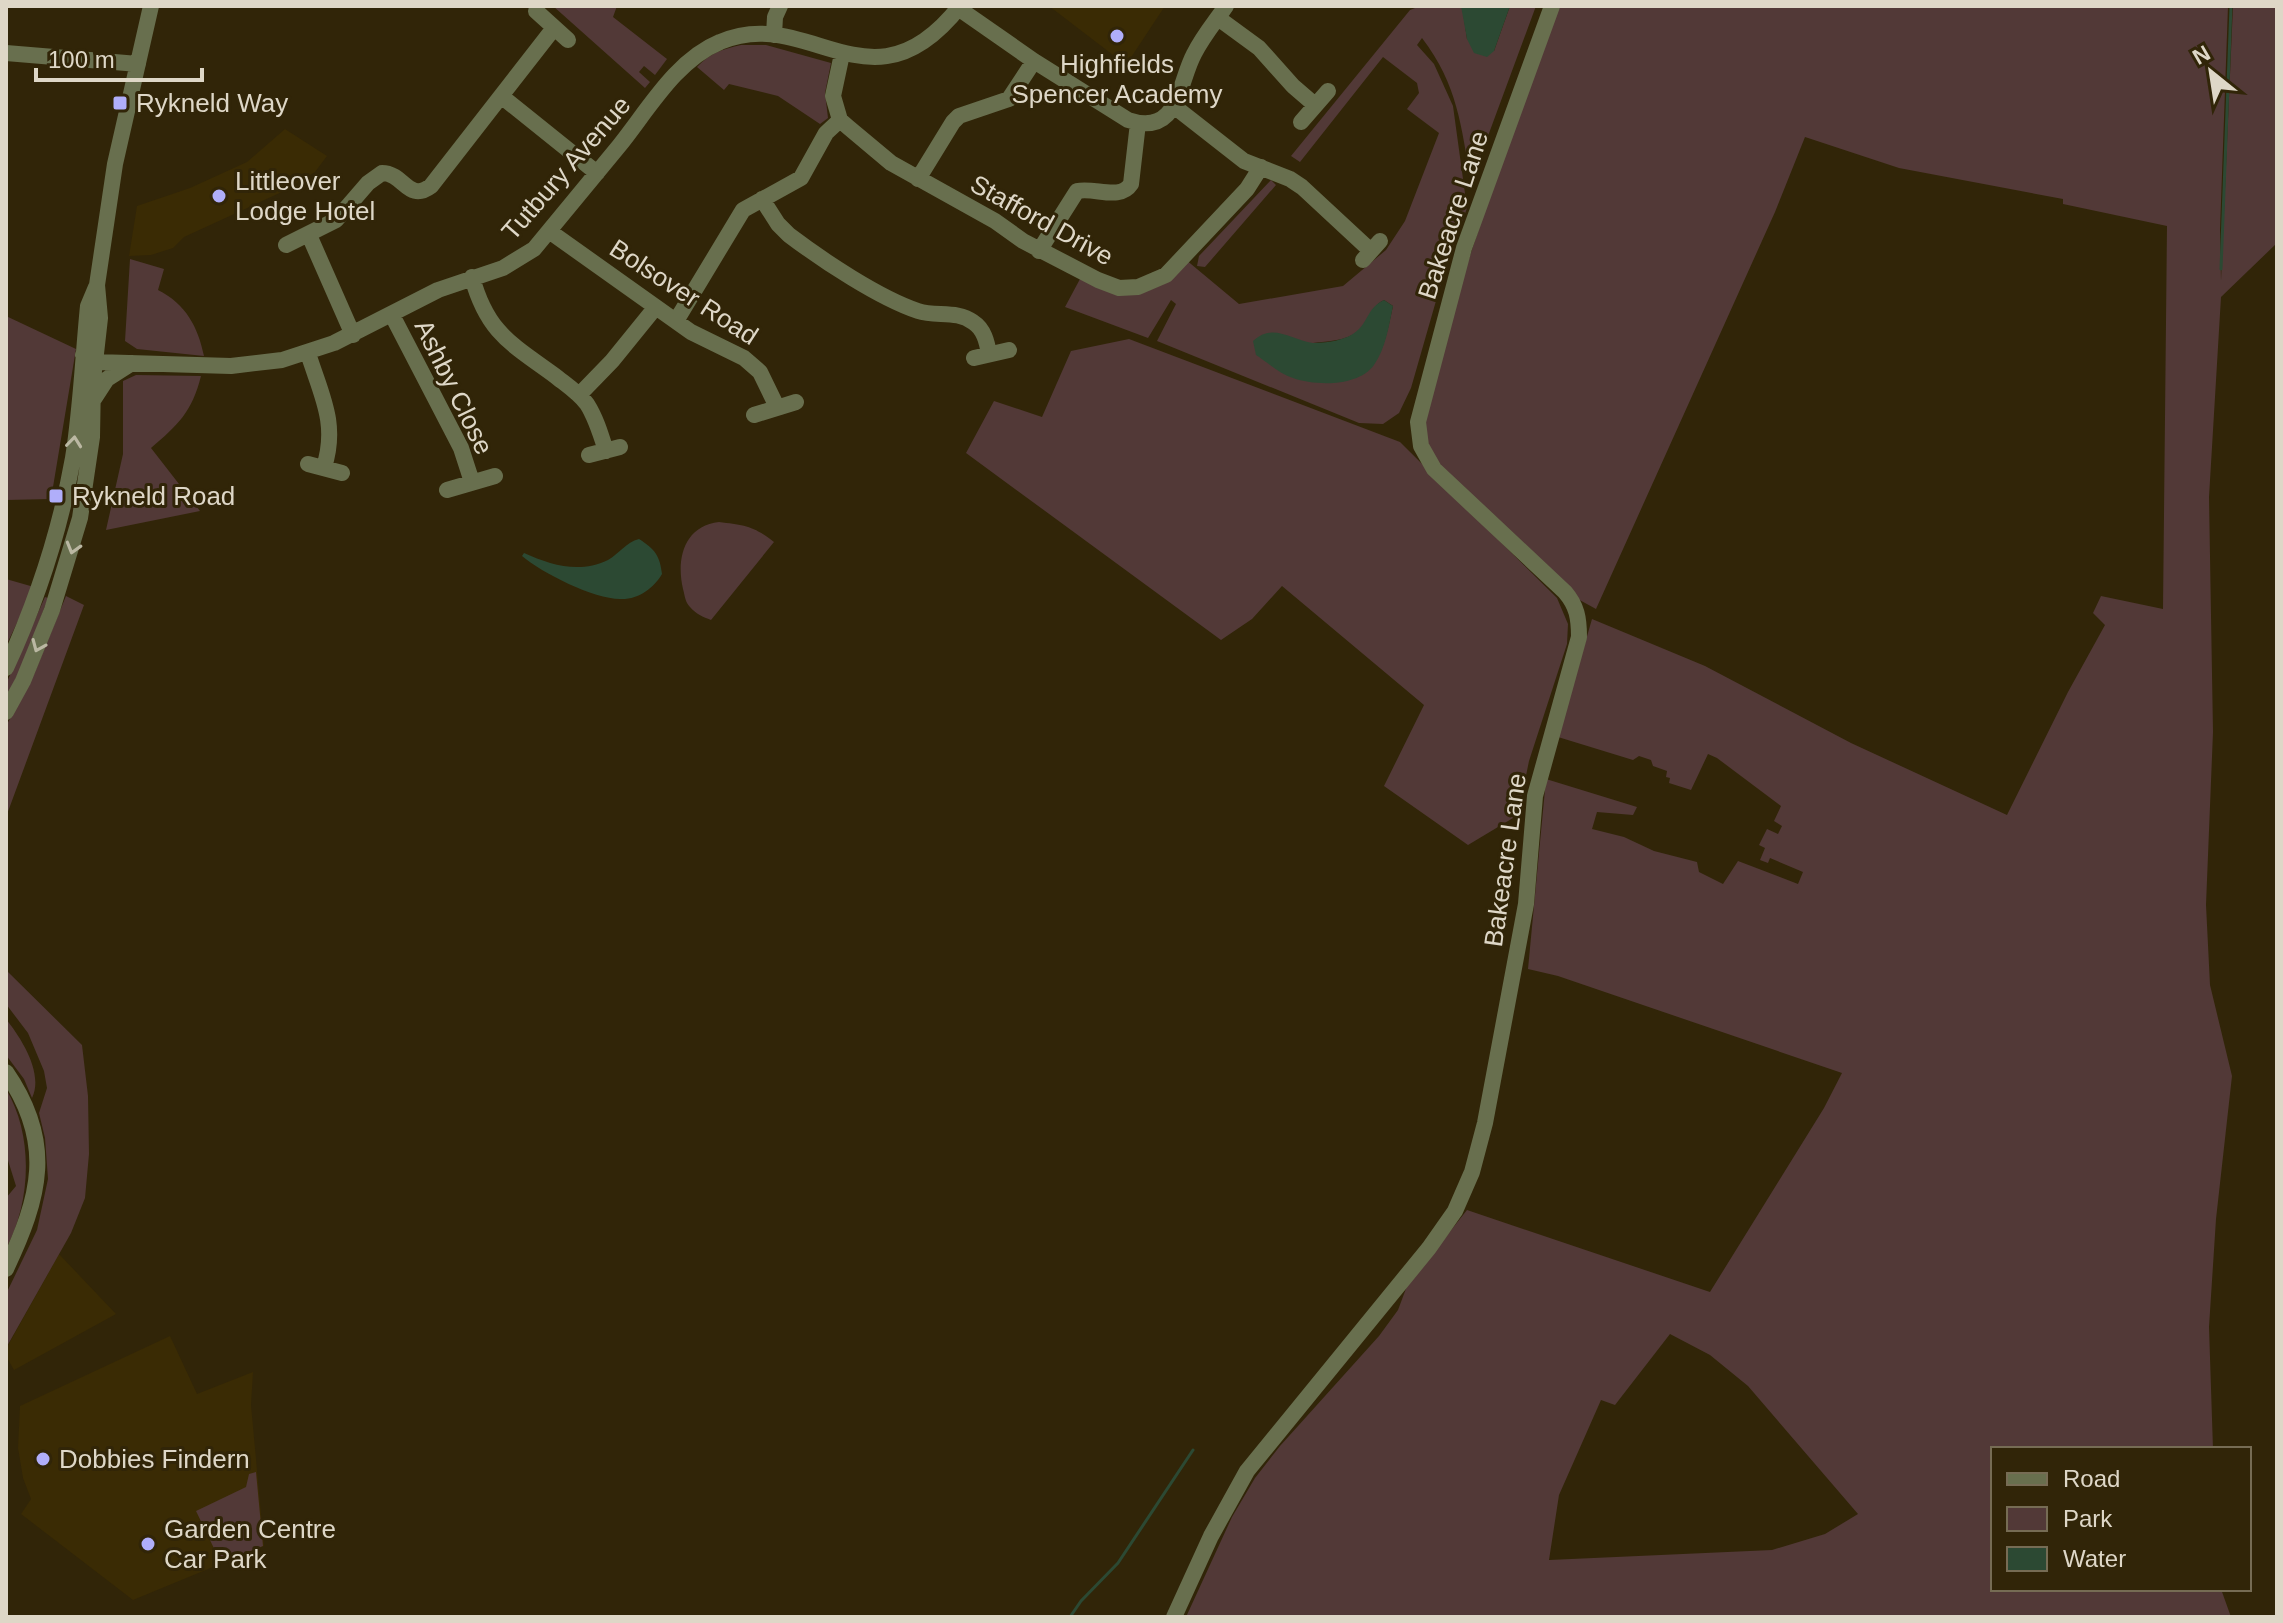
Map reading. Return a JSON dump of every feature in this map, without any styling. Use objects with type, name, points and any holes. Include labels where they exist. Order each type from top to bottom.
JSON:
[{"type":"street","points":[[6,668],[33,606],[56,535],[100,318],[97,285],[115,164],[151,6]]},
{"type":"street","points":[[774,35],[775,17],[780,6]]},
{"type":"street","name":"Bakeacre Lane","points":[[1174,1617],[1211,1536],[1247,1471],[1429,1248],[1455,1211],[1472,1172],[1485,1123],[1526,904],[1535,796],[1579,637],[1579,619],[1575,604],[1565,592],[1434,469],[1421,446],[1418,422],[1464,248],[1552,6]]},
{"type":"street","points":[[959,7],[1034,61],[1128,120],[1138,123],[1166,116],[1175,107],[1188,66],[1222,12],[1315,105]]},
{"type":"street","name":"Tutbury Avenue","points":[[91,355],[113,351],[133,362],[231,366],[308,353],[353,335],[438,290],[503,268],[534,249],[683,67],[718,42],[753,34],[774,35],[842,54],[871,57],[895,54],[932,37],[959,7]]},
{"type":"street","points":[[536,11],[568,40]]},
{"type":"street","points":[[286,245],[336,220],[368,183],[382,173],[393,175],[415,192],[423,192],[431,186],[554,28]]},
{"type":"street","points":[[6,53],[138,64]]},
{"type":"street","points":[[676,321],[743,210],[801,178],[826,133],[840,120],[833,96],[842,54]]},
{"type":"street","points":[[918,179],[953,122],[959,116],[1009,99],[1034,61]]},
{"type":"street","points":[[1301,122],[1328,91]]},
{"type":"street","points":[[501,96],[597,173]]},
{"type":"street","points":[[1175,107],[1229,152],[1302,187],[1371,251]]},
{"type":"street","name":"Stafford Drive","points":[[840,120],[891,163],[995,221],[1039,251],[1119,288],[1138,287],[1166,275],[1255,179],[1261,167]]},
{"type":"street","points":[[1039,251],[1077,191],[1127,191],[1131,184],[1138,123]]},
{"type":"street","points":[[762,199],[789,235],[872,288],[917,311],[932,315],[953,314],[974,322],[982,331],[982,356],[1009,350]]},
{"type":"street","name":"Bolsover Road","points":[[549,231],[691,332],[744,358],[760,372],[777,407]]},
{"type":"street","points":[[309,235],[353,335]]},
{"type":"street","points":[[472,277],[483,311],[495,329],[579,395],[613,449],[589,455]]},
{"type":"street","points":[[579,395],[612,361],[655,308]]},
{"type":"street","name":"Ashby Close","points":[[392,315],[461,448],[472,482]]},
{"type":"street","points":[[308,353],[329,413],[330,447],[316,465],[342,473]]},
{"type":"street","points":[[6,712],[41,639],[77,533],[90,463],[94,400],[91,355]]},
{"type":"street","points":[[94,400],[107,379],[133,362]]},
{"type":"street","points":[[754,415],[796,402]]},
{"type":"street","name":"Ashby Close","points":[[447,490],[495,476]]},
{"type":"street","points":[[6,1072],[26,1107],[35,1132],[39,1168],[33,1204],[6,1269]]},
{"type":"shaded area","name":"Highfields Spencer Academy","points":[[1049,6],[1165,6],[1126,65]]},
{"type":"shaded area","name":"Littleover Lodge Hotel","points":[[285,129],[327,156],[315,172],[284,191],[184,237],[173,248],[151,255],[129,256],[137,206],[190,188],[247,162]]},
{"type":"shaded area","points":[[59,1254],[116,1314],[14,1370],[6,1356],[6,1349]]},
{"type":"shaded area","points":[[170,1336],[197,1394],[253,1372],[251,1405],[264,1546],[133,1600],[21,1514],[31,1499],[23,1478],[18,1448],[20,1406]]},
{"type":"green space","points":[[553,6],[617,6],[613,17],[667,59],[655,75],[644,66],[639,72],[650,82],[645,88]]},
{"type":"green space","points":[[1420,6],[1462,6],[1467,39],[1494,51],[1510,6],[1536,6],[1471,182],[1461,124],[1451,89],[1422,38],[1417,45],[1434,64],[1453,106],[1467,208],[1444,273],[1411,388],[1399,413],[1383,424],[1359,423],[1157,341],[1176,304],[1171,300],[1148,338],[1065,307],[1080,279],[1126,293],[1137,293],[1158,283],[1185,259],[1239,304],[1343,286],[1386,250],[1405,221],[1439,133],[1407,109],[1419,93],[1417,83],[1383,57],[1300,162],[1291,156],[1410,10]],"holes":[[[1384,300],[1393,306],[1384,343],[1374,363],[1356,377],[1343,381],[1313,343],[1348,337],[1363,327],[1379,303]]]},
{"type":"green space","points":[[1553,6],[2228,6],[2221,281],[2233,6],[2277,6],[2277,243],[2221,297],[2209,497],[2213,732],[2206,905],[2210,985],[2232,1076],[2216,1219],[2209,1327],[2213,1447],[1991,1447],[1991,1591],[2222,1591],[2231,1617],[1186,1617],[1232,1517],[1255,1478],[1379,1336],[1398,1310],[1407,1286],[1467,1210],[1710,1292],[1824,1108],[1842,1073],[1558,976],[1528,969],[1546,779],[1637,807],[1633,815],[1597,812],[1592,829],[1697,862],[1699,872],[1723,884],[1738,861],[1798,884],[1803,872],[1770,858],[1768,863],[1760,860],[1765,848],[1759,845],[1767,829],[1778,834],[1782,826],[1774,821],[1781,806],[1717,758],[1708,754],[1691,790],[1669,783],[1667,771],[1653,766],[1651,760],[1639,756],[1633,760],[1558,737],[1592,619],[1705,666],[1851,743],[2007,815],[2105,625],[2093,613],[2101,596],[2163,609],[2167,226],[2063,204],[2063,199],[1899,168],[1805,137],[1775,212],[1596,609],[1565,592],[1426,456],[1425,391]],"holes":[[[1670,1334],[1710,1355],[1748,1386],[1858,1514],[1825,1534],[1772,1550],[1549,1560],[1559,1495],[1601,1400],[1615,1405]]]},
{"type":"green space","points":[[741,45],[766,45],[831,63],[825,93],[828,118],[820,124],[778,96],[729,84],[724,90],[697,67],[717,52]]},
{"type":"green space","points":[[1271,180],[1276,185],[1205,267],[1197,266],[1199,256]]},
{"type":"green space","points":[[130,259],[164,269],[158,290],[176,302],[189,317],[204,356],[137,349],[125,341]]},
{"type":"green space","points":[[6,316],[76,349],[51,499],[6,500]]},
{"type":"green space","points":[[1129,339],[1400,442],[1557,598],[1568,624],[1567,644],[1529,761],[1518,815],[1468,845],[1384,786],[1424,705],[1282,586],[1252,619],[1221,640],[966,453],[994,401],[1042,417],[1071,351]]},
{"type":"green space","points":[[136,375],[201,376],[183,417],[151,448],[200,511],[106,530],[123,454],[123,381]]},
{"type":"green space","points":[[719,522],[748,527],[774,542],[711,620],[687,603],[681,566],[690,537],[707,525]]},
{"type":"green space","points":[[6,579],[34,587],[6,646]]},
{"type":"green space","points":[[66,596],[84,605],[6,817],[6,726],[34,674]]},
{"type":"green space","points":[[45,597],[48,598],[24,662],[6,698],[6,684]]},
{"type":"green space","points":[[6,970],[82,1045],[88,1096],[89,1154],[85,1198],[71,1233],[6,1348],[6,1294],[37,1230],[48,1179],[45,1138],[39,1113],[47,1088],[44,1071],[28,1033],[6,1004]]},
{"type":"green space","points":[[6,1019],[24,1046],[33,1067],[35,1088],[32,1098],[24,1079],[6,1055]]},
{"type":"green space","points":[[6,1089],[21,1127],[26,1169],[20,1211],[6,1249],[6,1198],[16,1186],[6,1154]]},
{"type":"green space","points":[[256,1472],[263,1546],[221,1563],[196,1511],[246,1487],[249,1474]]},
{"type":"water","points":[[1461,6],[1510,6],[1494,51],[1487,57],[1474,53],[1467,39]]},
{"type":"water","points":[[1384,300],[1393,306],[1384,344],[1374,365],[1358,377],[1336,383],[1302,381],[1283,374],[1256,355],[1253,341],[1268,333],[1275,332],[1313,343],[1349,336]]},
{"type":"water","points":[[639,539],[656,554],[662,574],[645,592],[627,599],[609,598],[583,590],[522,556],[524,553],[555,564],[586,566],[608,560]]},
{"type":"waterway","points":[[2221,269],[2231,6]]},
{"type":"waterway","points":[[1070,1617],[1081,1601],[1118,1563],[1193,1450]]},
{"type":"place","name":"Highfields Spencer Academy","points":[[1117,36]]},
{"type":"place","name":"Rykneld Way","points":[[120,103]]},
{"type":"place","name":"Littleover Lodge Hotel","points":[[219,196]]},
{"type":"place","name":"Rykneld Road","points":[[56,496]]},
{"type":"place","name":"Dobbies Findern","points":[[43,1459]]},
{"type":"place","name":"Garden Centre Car Park","points":[[148,1544]]}]
